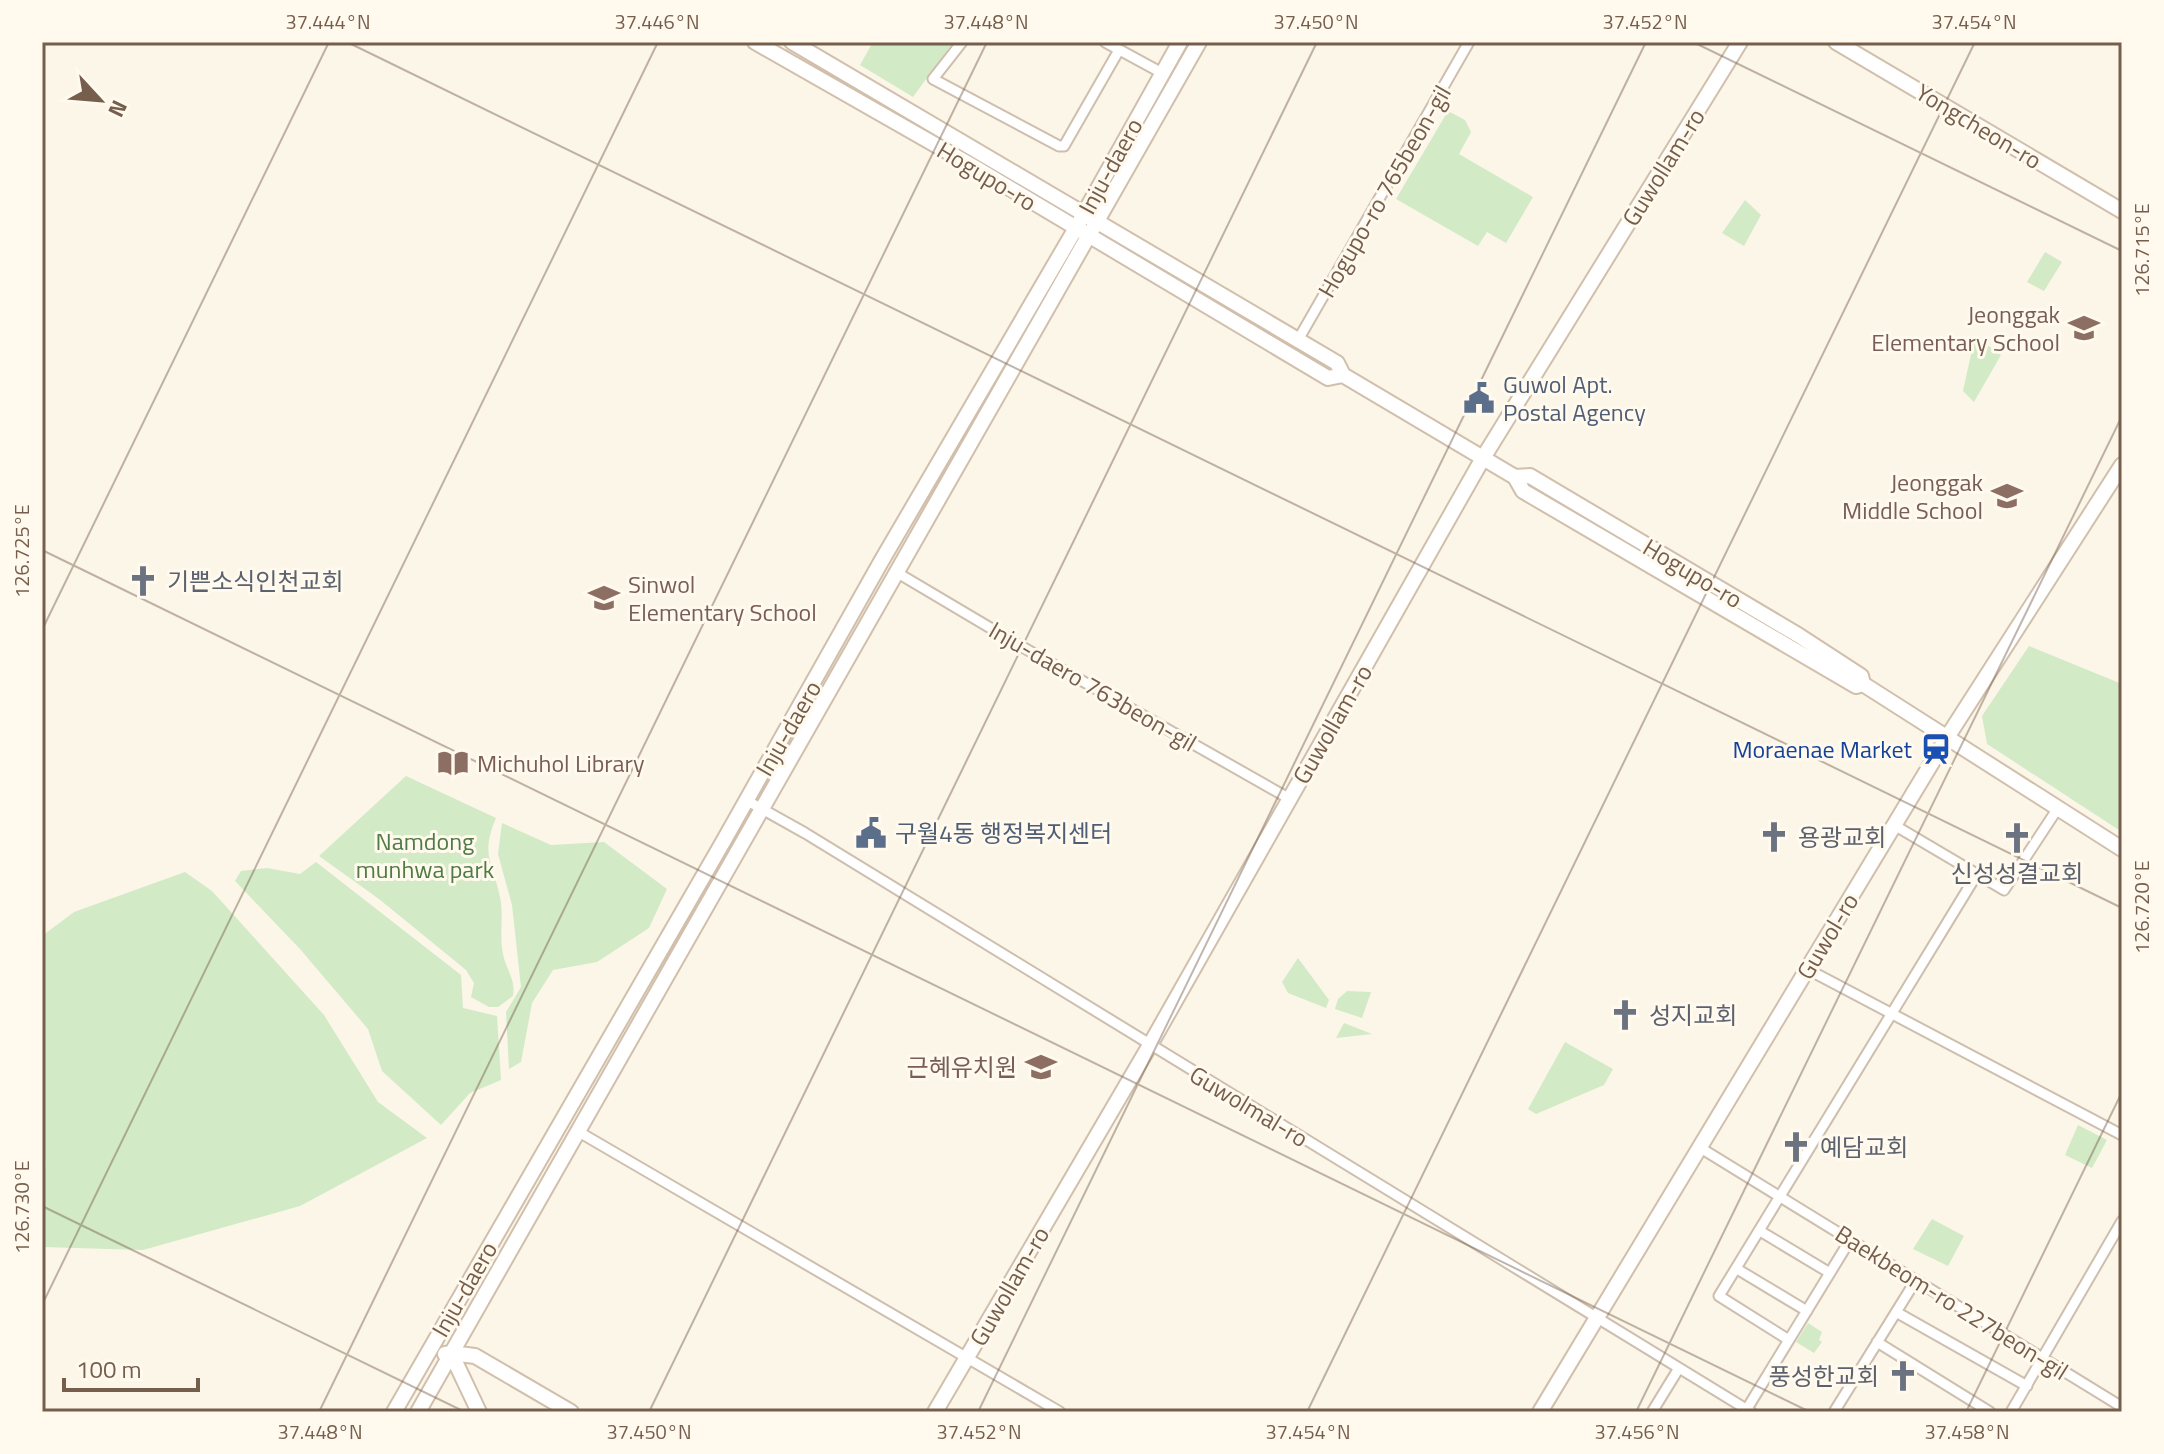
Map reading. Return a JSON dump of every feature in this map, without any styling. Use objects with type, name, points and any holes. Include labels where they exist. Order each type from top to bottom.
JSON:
[{"type":"main road","name":"Hogupo-ro","points":[[755,42],[1328,378],[1343,375]]},
{"type":"main road","name":"Hogupo-ro","points":[[792,42],[1337,363],[1343,375],[1515,477],[1523,491],[1856,686],[1863,684],[2122,849]]},
{"type":"main road","name":"Inju-daero","points":[[1091,217],[1180,42]]},
{"type":"main road","name":"Inju-daero","points":[[394,1412],[882,560],[1199,42]]},
{"type":"main road","name":"Guwollam-ro","points":[[935,1412],[1150,1045],[1483,458],[1740,42]]},
{"type":"main road","name":"Yongcheon-ro","points":[[1836,42],[2122,211]]},
{"type":"main road","name":"Inju-daero","points":[[418,1412],[896,572],[1082,232]]},
{"type":"main road","name":"Guwol-ro","points":[[1540,1412],[1948,736],[2122,465]]},
{"type":"main road","points":[[426,1355],[451,1353],[475,1356],[571,1412]]},
{"type":"main road","points":[[451,1353],[479,1412]]},
{"type":"street","points":[[962,42],[933,79],[1059,146],[1064,146],[1119,50]]},
{"type":"street","points":[[1105,42],[1162,73]]},
{"type":"street","name":"Hogupo-ro 765beon-gil","points":[[1298,340],[1469,42]]},
{"type":"street","name":"Inju-daero 763beon-gil","points":[[896,572],[1030,652],[1290,799]]},
{"type":"street","name":"Guwolmal-ro","points":[[746,800],[805,833],[1747,1411]]},
{"type":"street","points":[[1894,825],[2004,890],[2058,808]]},
{"type":"street","points":[[1789,1340],[1719,1296],[1977,874]]},
{"type":"street","points":[[1807,969],[2122,1135]]},
{"type":"street","points":[[579,1132],[1060,1412]]},
{"type":"street","name":"Baekbeom-ro 227beon-gil","points":[[1699,1147],[2122,1410]]},
{"type":"street","points":[[2011,1412],[2122,1221]]},
{"type":"street","points":[[1760,1231],[1830,1273]]},
{"type":"street","points":[[1747,1411],[1850,1240]]},
{"type":"street","points":[[1737,1269],[1807,1311]]},
{"type":"street","points":[[1834,1412],[1916,1280]]},
{"type":"street","points":[[1896,1312],[2027,1386]]},
{"type":"street","points":[[1877,1342],[1990,1412]]},
{"type":"street","points":[[1652,1412],[1679,1368]]},
{"type":"green space","points":[[873,42],[953,42],[913,97],[860,65]]},
{"type":"green space","points":[[1448,111],[1465,120],[1471,132],[1459,154],[1533,197],[1506,243],[1487,232],[1478,246],[1396,199]]},
{"type":"green space","points":[[1745,200],[1761,215],[1744,246],[1722,233]]},
{"type":"green space","points":[[2045,252],[2062,262],[2044,291],[2027,282]]},
{"type":"green space","points":[[1975,336],[2001,355],[1974,402],[1963,391]]},
{"type":"green space","points":[[2029,646],[2122,684],[2122,832],[1987,744],[1982,716]]},
{"type":"green space","name":"Namdong munhwa park","points":[[406,776],[496,818],[488,850],[501,904],[503,954],[514,990],[513,996],[498,1007],[489,1007],[471,997],[474,983],[466,970],[379,899],[319,856]]},
{"type":"green space","points":[[502,823],[551,845],[604,842],[667,889],[649,928],[597,962],[553,970],[532,1003],[521,1062],[509,1069],[506,1012],[521,987],[512,905],[498,854]]},
{"type":"green space","points":[[316,862],[461,975],[463,1008],[497,1016],[501,1080],[470,1093],[441,1125],[382,1071],[368,1029],[300,949],[235,881],[241,871],[267,868],[300,874]]},
{"type":"green space","points":[[185,872],[212,891],[324,1015],[378,1102],[427,1138],[300,1206],[143,1250],[42,1247],[42,1193],[46,1161],[42,1159],[42,936],[74,912]]},
{"type":"green space","points":[[1298,958],[1329,1000],[1326,1008],[1288,993],[1282,982]]},
{"type":"green space","points":[[1347,991],[1371,992],[1362,1018],[1335,1009],[1338,999]]},
{"type":"green space","points":[[1344,1023],[1372,1034],[1336,1038]]},
{"type":"green space","points":[[1565,1042],[1613,1069],[1604,1085],[1536,1114],[1528,1109]]},
{"type":"green space","points":[[2078,1125],[2107,1140],[2092,1168],[2065,1155]]},
{"type":"green space","points":[[1932,1219],[1964,1236],[1948,1266],[1913,1249]]},
{"type":"green space","points":[[1808,1323],[1822,1332],[1819,1340],[1822,1342],[1814,1353],[1796,1342]]},
{"type":"place","name":"Jeonggak Elementary School","points":[[2084,328]]},
{"type":"place","name":"Guwol Apt. Postal Agency","points":[[1479,398]]},
{"type":"place","name":"Jeonggak Middle School","points":[[2007,496]]},
{"type":"place","name":"기쁜소식인천교회","points":[[143,581]]},
{"type":"place","name":"Sinwol Elementary School","points":[[604,598]]},
{"type":"place","name":"Moraenae Market","points":[[1936,749]]},
{"type":"place","name":"Michuhol Library","points":[[453,763]]},
{"type":"place","name":"구월4동 행정복지센터","points":[[871,833]]},
{"type":"place","name":"용광교회","points":[[1774,837]]},
{"type":"place","name":"신성성결교회","points":[[2017,838]]},
{"type":"place","name":"성지교회","points":[[1625,1015]]},
{"type":"place","name":"근혜유치원","points":[[1041,1067]]},
{"type":"place","name":"예담교회","points":[[1796,1147]]},
{"type":"place","name":"풍성한교회","points":[[1903,1376]]}]
